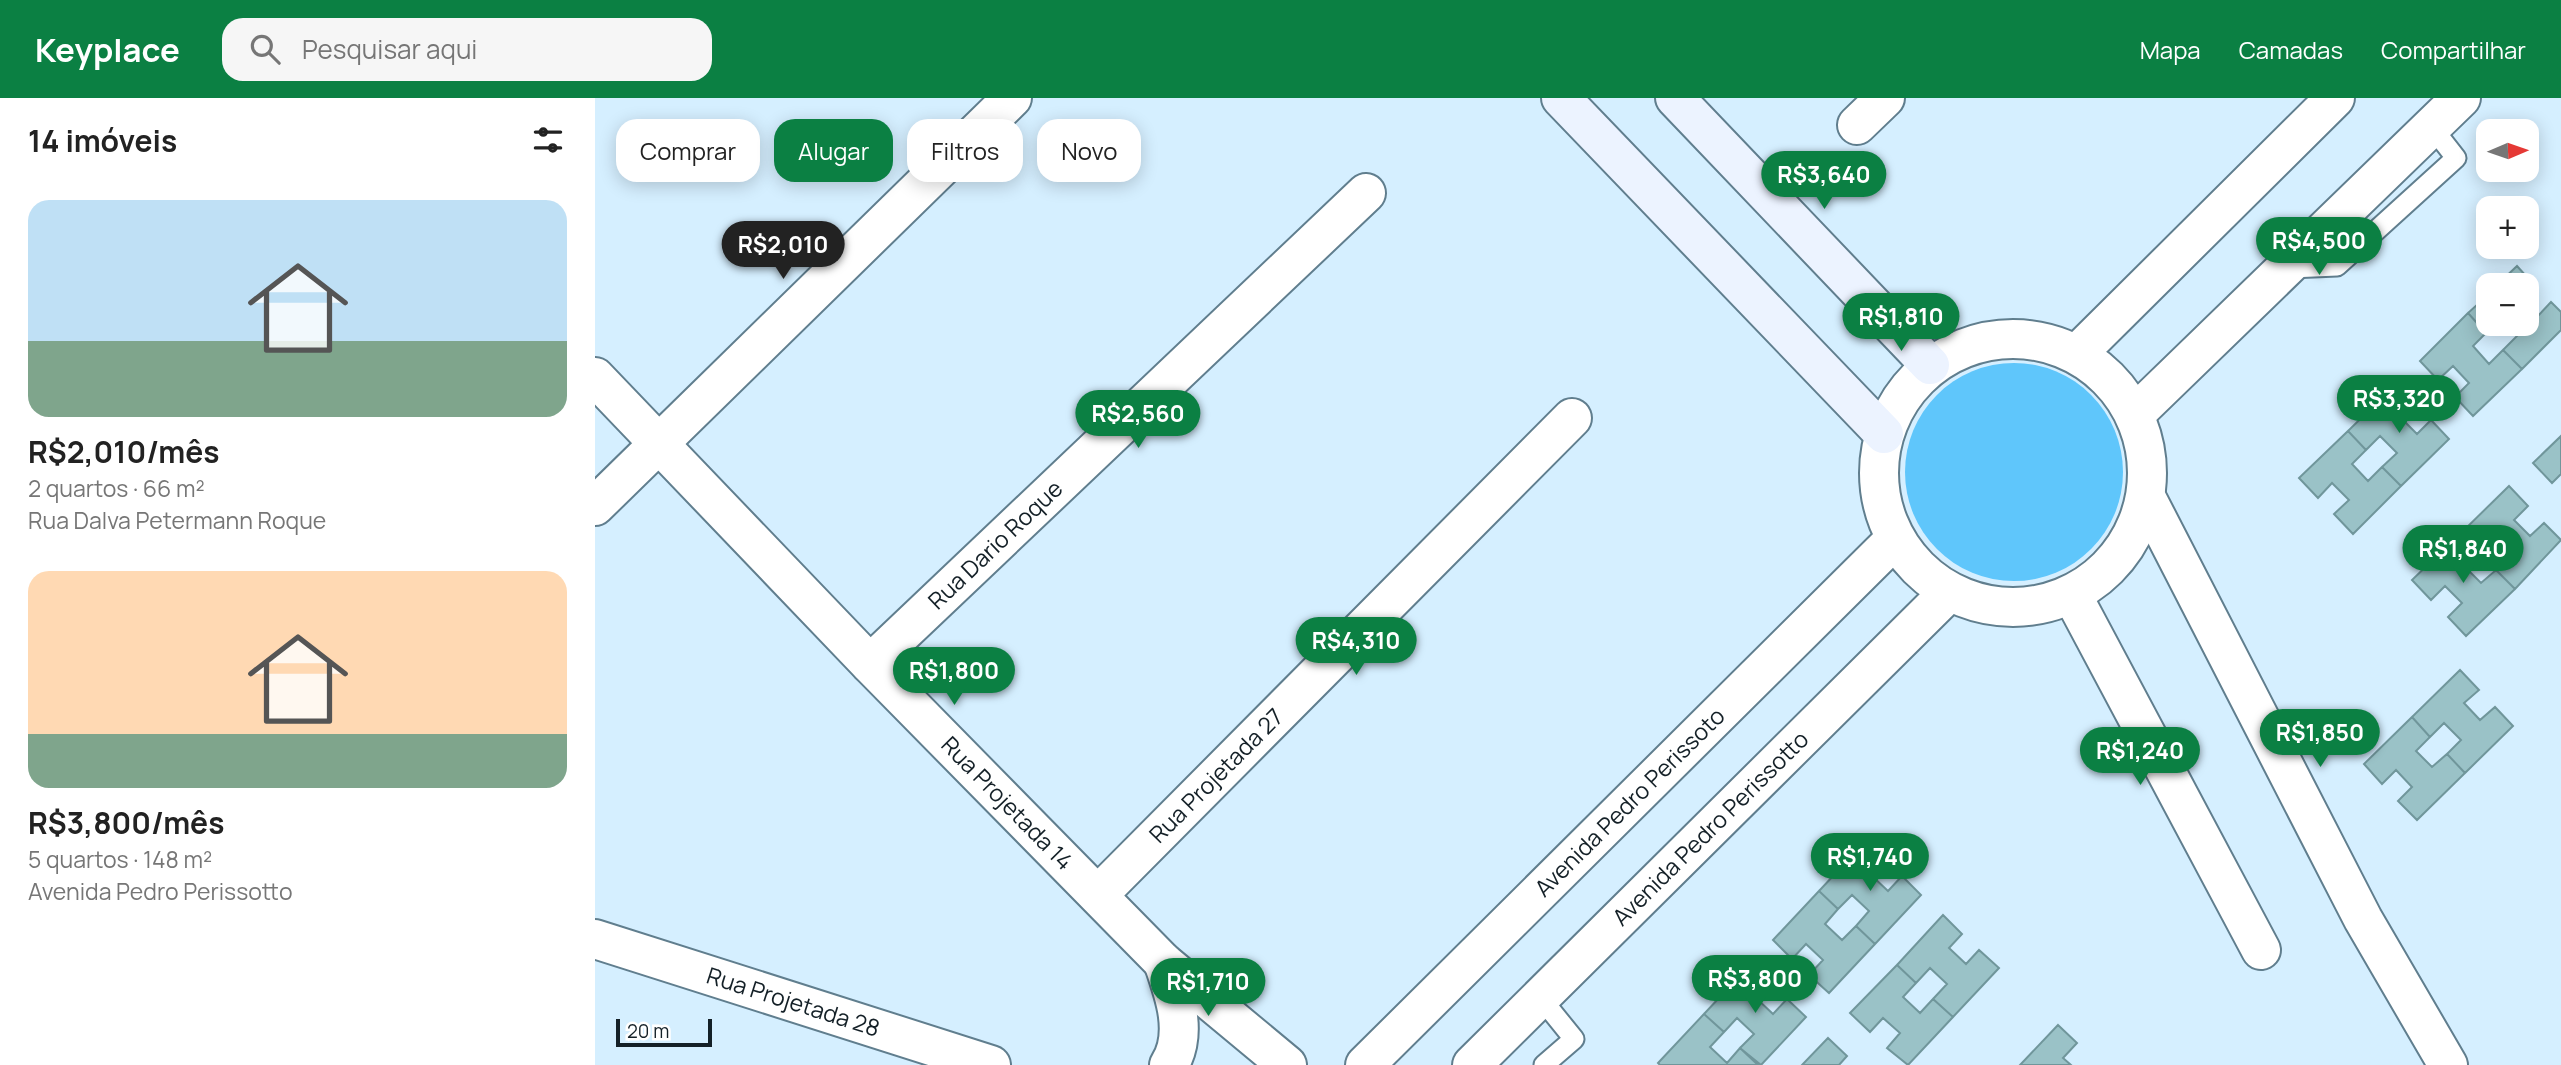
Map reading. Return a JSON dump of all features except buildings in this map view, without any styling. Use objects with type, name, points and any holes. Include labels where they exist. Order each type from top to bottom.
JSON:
[{"type":"street","points":[[595,506],[1012,98]]},
{"type":"street","points":[[1561,98],[1884,434]]},
{"type":"street","points":[[1675,98],[1930,365]]},
{"type":"street","points":[[1857,125],[1885,98]]},
{"type":"street","points":[[2078,353],[2335,98]]},
{"type":"street","points":[[2135,414],[2461,98]]},
{"type":"street","name":"Rua Dario Roque","points":[[870,664],[1366,193]]},
{"type":"street","points":[[2002,337],[2041,340],[2078,353],[2111,379],[2135,414],[2147,455],[2146,497],[2132,538],[2106,572],[2072,595],[2031,607],[1989,606],[1949,592],[1919,569],[1895,540],[1882,505],[1880,482],[1884,434],[1902,396],[1930,365],[1964,346],[2002,337]]},
{"type":"street","name":"Rua Projetada 14","points":[[595,377],[870,664],[1163,962],[1287,1065]]},
{"type":"street","name":"Rua Projetada 27","points":[[1098,895],[1571,418]]},
{"type":"street","points":[[2146,497],[2363,919],[2448,1065]]},
{"type":"street","name":"Avenida Pedro Perissoto","points":[[1365,1065],[1895,540]]},
{"type":"street","name":"Avenida Pedro Perissotto","points":[[1472,1065],[1949,592]]},
{"type":"street","points":[[2072,595],[2261,950]]},
{"type":"street","name":"Rua Projetada 28","points":[[595,939],[991,1065]]},
{"type":"street","points":[[1163,962],[1178,1011],[1178,1039],[1170,1065]]},
{"type":"street","points":[[1389,1065],[1409,1039],[1423,1006]]},
{"type":"lane","points":[[1540,997],[1574,1039],[1544,1065]]},
{"type":"shaded area","points":[[2014,363],[2056,371],[2075,381],[2091,395],[2105,411],[2115,430],[2123,472],[2115,514],[2105,533],[2091,549],[2075,563],[2056,573],[2014,581],[1972,573],[1953,563],[1937,549],[1923,533],[1913,514],[1905,472],[1913,430],[1923,411],[1937,395],[1953,381],[1972,371]]}]
